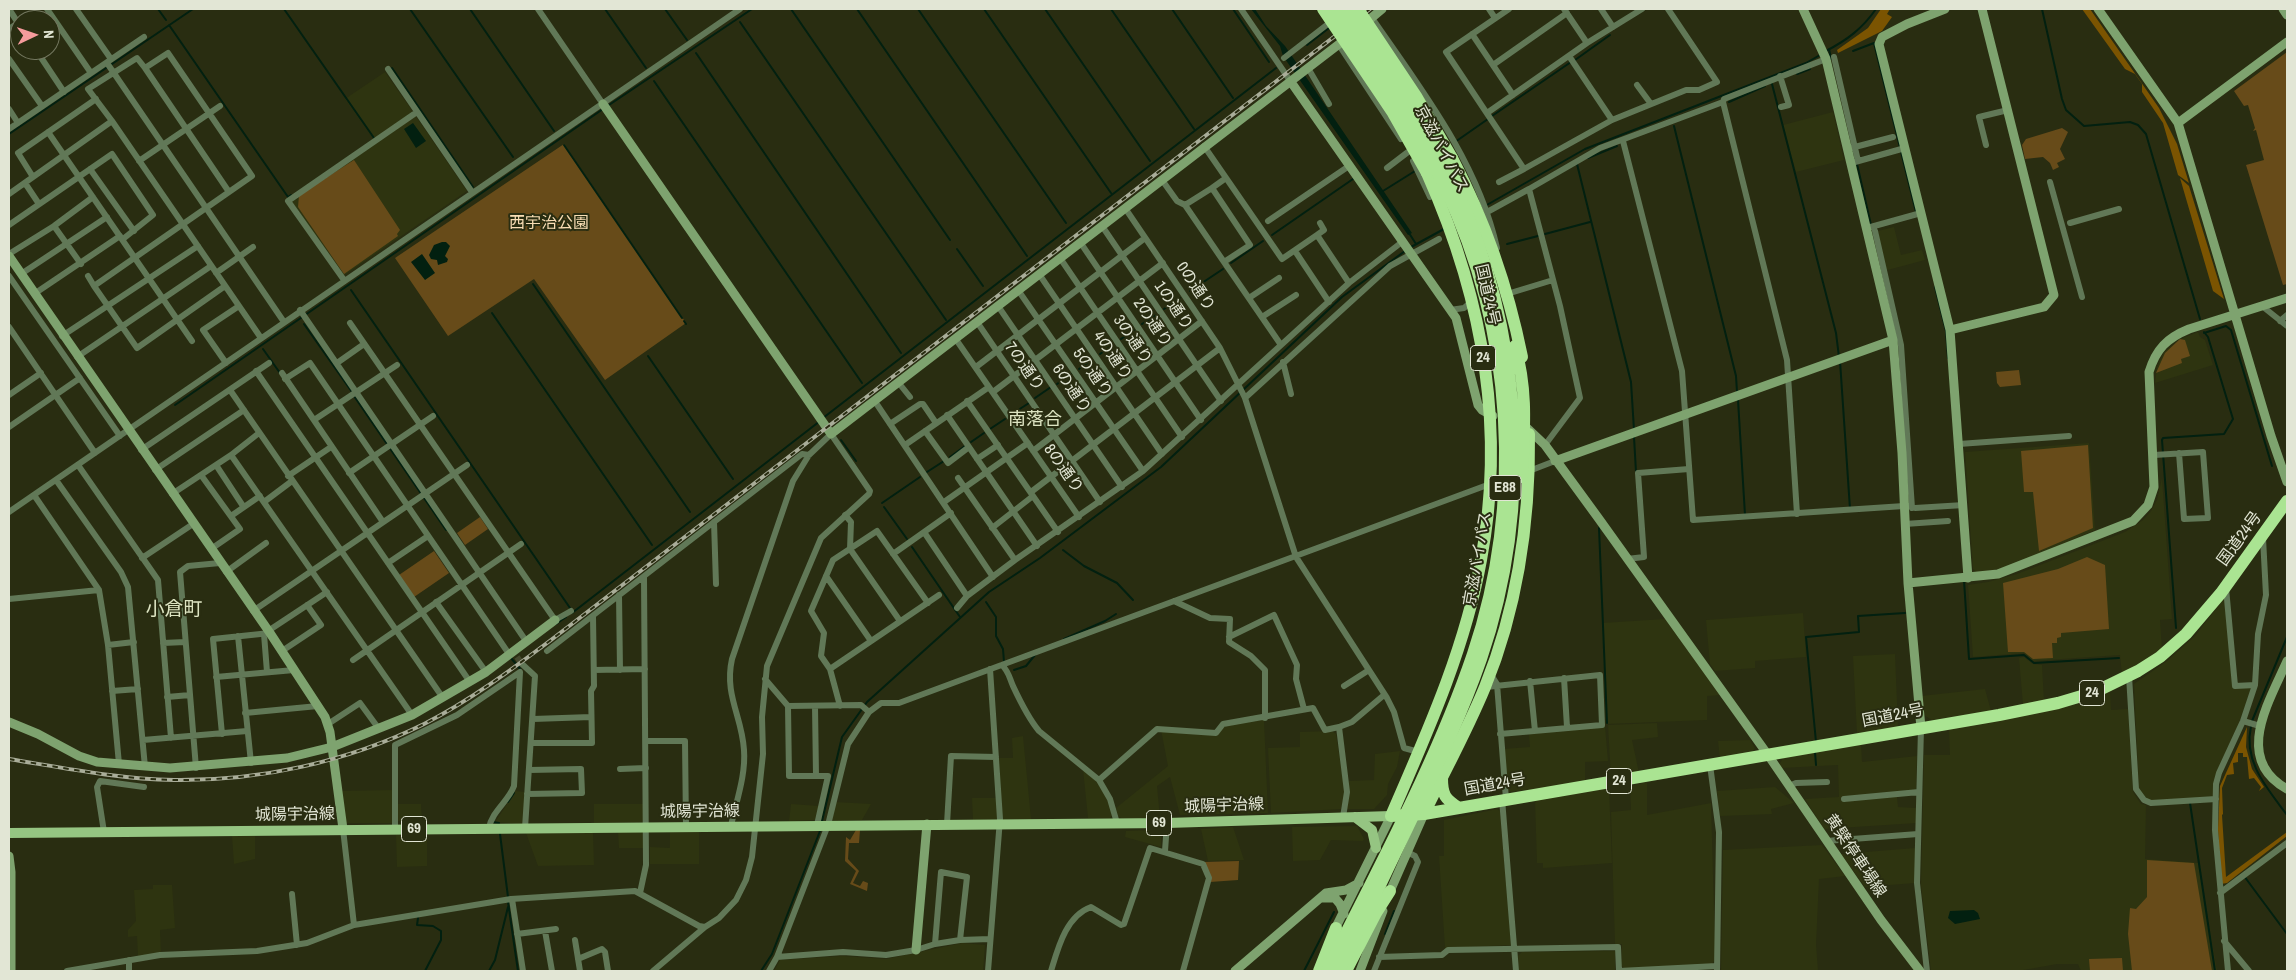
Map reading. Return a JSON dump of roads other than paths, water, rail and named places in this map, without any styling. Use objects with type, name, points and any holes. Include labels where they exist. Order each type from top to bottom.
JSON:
[{"type":"highway","points":[[1315,9],[1326,25]]},
{"type":"highway","name":"国道24号","points":[[1324,9],[1393,113],[1423,173],[1468,280],[1483,352],[1489,415],[1490,484],[1486,532],[1477,580],[1458,648],[1430,726],[1391,816],[1424,814],[1816,747],[2058,703],[2096,692],[2160,657],[2179,641],[2226,587],[2287,500]]},
{"type":"highway","name":"京滋バイパス","points":[[1327,971],[1428,764],[1457,696],[1486,609],[1500,540],[1505,451],[1503,403],[1496,348],[1486,302],[1473,257],[1453,204],[1430,158],[1394,97],[1335,9]]},
{"type":"highway","name":"京滋バイパス","points":[[1339,971],[1460,713],[1487,641],[1506,564],[1514,487],[1510,386],[1480,210],[1450,176],[1423,126],[1348,9]]},
{"type":"highway","name":"国道24号","points":[[1358,9],[1454,152],[1480,210],[1502,275],[1524,365],[1529,429],[1529,471],[1524,540],[1516,587],[1490,682],[1424,814]]},
{"type":"highway","points":[[1430,158],[1459,232],[1474,284],[1489,361],[1496,429],[1496,478],[1490,550],[1483,589],[1459,672],[1446,700],[1430,726]]},
{"type":"highway","points":[[1480,210],[1523,375],[1526,431],[1517,541],[1490,682]]},
{"type":"highway","points":[[1442,778],[1444,798],[1459,808]]},
{"type":"highway","points":[[1346,971],[1376,913],[1390,891]]},
{"type":"highway","points":[[1319,971],[1336,928]]},
{"type":"highway","points":[[1358,970],[1364,939]]},
{"type":"main road","name":"城陽宇治線","points":[[9,833],[1167,823],[1391,816]]},
{"type":"main road","points":[[1355,817],[1372,830],[1376,848]]},
{"type":"street","points":[[48,9],[91,73]]},
{"type":"street","points":[[76,9],[109,61],[113,72],[284,322]]},
{"type":"street","points":[[538,9],[870,491],[870,494],[821,538],[768,666],[762,717],[763,754],[752,857],[742,890],[723,915],[705,927],[653,971]]},
{"type":"street","points":[[9,512],[284,322],[303,313],[344,280],[389,254],[472,192],[556,140],[740,9]]},
{"type":"street","points":[[1241,9],[1329,104]]},
{"type":"street","points":[[1284,58],[1348,9]]},
{"type":"street","points":[[731,826],[743,769],[744,749],[729,690],[729,672],[790,491],[809,455],[831,434],[874,400],[1204,146],[1339,45],[1382,9]]},
{"type":"street","points":[[1489,9],[1495,18]]},
{"type":"street","points":[[1509,9],[1446,52],[1524,169]]},
{"type":"street","points":[[1601,9],[1613,27]]},
{"type":"street","points":[[1487,113],[1587,43],[1642,9]]},
{"type":"street","points":[[1498,182],[1612,120],[1686,90],[1699,90],[1717,82],[1668,9]]},
{"type":"street","points":[[1803,9],[1827,55],[1901,344],[1907,472],[1905,524],[1908,583],[1921,728],[1917,883],[1927,971]]},
{"type":"street","points":[[1945,9],[1906,24],[1880,40],[1902,149],[1950,330],[1959,444],[1960,505],[1965,579]]},
{"type":"street","points":[[1950,330],[2044,307],[2054,295],[1982,9]]},
{"type":"street","points":[[2098,9],[2178,122],[2271,436],[2287,482]]},
{"type":"street","points":[[2283,9],[2287,14]]},
{"type":"street","points":[[1493,65],[1565,11],[1587,43]]},
{"type":"street","points":[[1372,18],[1423,92],[1452,139],[1454,152]]},
{"type":"street","points":[[1472,34],[1513,95]]},
{"type":"street","points":[[9,129],[144,37]]},
{"type":"street","points":[[2178,122],[2287,42]]},
{"type":"street","points":[[1339,45],[1416,166],[1423,173]]},
{"type":"street","points":[[94,286],[252,176],[168,53],[145,68]]},
{"type":"street","points":[[1480,210],[1529,189],[1600,148],[1623,141],[1723,102],[1724,99],[1779,80],[1827,55]]},
{"type":"street","points":[[1570,56],[1612,120]]},
{"type":"street","points":[[9,58],[42,106]]},
{"type":"street","points":[[229,192],[187,128],[137,58],[88,89],[140,161],[261,338]]},
{"type":"street","points":[[43,60],[64,92]]},
{"type":"street","points":[[388,70],[472,192]]},
{"type":"street","points":[[1301,74],[1349,166],[1450,310],[1460,330],[1478,405],[1489,415],[1529,429]]},
{"type":"street","points":[[1779,80],[1789,105],[1781,107]]},
{"type":"street","points":[[1637,85],[1651,104]]},
{"type":"street","points":[[33,177],[18,154],[96,100]]},
{"type":"street","points":[[1723,102],[1787,360],[1797,514]]},
{"type":"street","points":[[140,161],[220,106]]},
{"type":"street","points":[[9,109],[18,123]]},
{"type":"street","points":[[1986,145],[1979,117],[2008,110]]},
{"type":"street","points":[[344,280],[288,201],[417,112]]},
{"type":"street","points":[[9,194],[112,121]]},
{"type":"street","points":[[48,132],[178,318],[192,341]]},
{"type":"street","points":[[1852,148],[1893,137]]},
{"type":"street","points":[[1623,141],[1682,372],[1693,520],[1906,505],[1960,505]]},
{"type":"street","points":[[1204,146],[1282,259],[1324,230],[1320,224]]},
{"type":"street","points":[[1855,162],[1902,149]]},
{"type":"street","points":[[1387,168],[1408,152]]},
{"type":"street","points":[[9,225],[112,154],[153,215],[134,230],[34,294]]},
{"type":"street","points":[[1268,222],[1349,166]]},
{"type":"street","points":[[90,169],[134,230]]},
{"type":"street","points":[[1186,205],[1226,178]]},
{"type":"street","points":[[1162,180],[1177,201],[1186,205],[1281,345]]},
{"type":"street","points":[[2050,182],[2082,297]]},
{"type":"street","points":[[25,183],[39,204]]},
{"type":"street","points":[[1212,188],[1250,245],[1224,262]]},
{"type":"street","points":[[1529,189],[1553,280],[1580,398],[1544,445]]},
{"type":"street","points":[[93,197],[54,226],[9,255],[77,357],[124,433]]},
{"type":"street","name":"0の通り","points":[[1125,208],[1220,348],[1240,386],[1296,557],[1394,712],[1404,748],[1419,752]]},
{"type":"street","points":[[2070,223],[2119,209]]},
{"type":"street","points":[[1872,228],[1918,214]]},
{"type":"street","points":[[21,274],[67,245],[107,216]]},
{"type":"street","points":[[54,226],[81,264]]},
{"type":"street","name":"1の通り","points":[[1102,226],[1221,402]]},
{"type":"street","points":[[1317,235],[1349,283]]},
{"type":"street","points":[[976,367],[1145,238]]},
{"type":"street","points":[[1244,397],[1390,266],[1439,239]]},
{"type":"street","name":"2の通り","points":[[1080,242],[1202,420]]},
{"type":"street","points":[[958,608],[967,596],[1015,560],[1058,532],[1143,471],[1240,386],[1281,345],[1349,283],[1403,244]]},
{"type":"street","points":[[62,336],[198,246]]},
{"type":"street","points":[[216,273],[253,247]]},
{"type":"street","points":[[1295,251],[1329,302]]},
{"type":"street","name":"3の通り","points":[[1060,258],[1182,437]]},
{"type":"street","points":[[905,444],[947,415],[1014,376],[1162,263]]},
{"type":"street","points":[[77,357],[211,266]]},
{"type":"street","name":"4の通り","points":[[1039,274],[1162,454]]},
{"type":"street","points":[[9,276],[80,378],[156,470],[267,633],[282,651],[328,724],[354,925]]},
{"type":"street","points":[[88,276],[137,348],[225,286]]},
{"type":"street","points":[[1248,298],[1279,278]]},
{"type":"street","points":[[1507,294],[1553,280]]},
{"type":"street","points":[[1885,281],[1903,409]]},
{"type":"street","name":"5の通り","points":[[1018,290],[1143,471]]},
{"type":"street","points":[[1262,317],[1296,295]]},
{"type":"street","points":[[1908,583],[1965,579],[2008,571],[2133,521],[2141,514],[2152,496],[2161,454],[2149,372],[2153,359],[2161,346],[2175,334],[2287,298]]},
{"type":"street","points":[[1450,310],[1464,308],[1472,300]]},
{"type":"street","points":[[226,363],[203,330],[239,306]]},
{"type":"street","name":"6の通り","points":[[998,306],[1122,487]]},
{"type":"street","points":[[2262,306],[2287,326]]},
{"type":"street","points":[[303,313],[526,641]]},
{"type":"street","points":[[2280,321],[2287,315]]},
{"type":"street","points":[[1033,450],[1202,321]]},
{"type":"street","name":"7の通り","points":[[976,322],[1100,502]]},
{"type":"street","points":[[350,323],[555,620]]},
{"type":"street","points":[[9,327],[95,453]]},
{"type":"street","name":"8の通り","points":[[956,338],[1079,517]]},
{"type":"street","points":[[1529,471],[1787,376],[1893,340]]},
{"type":"street","points":[[337,363],[364,344]]},
{"type":"street","points":[[992,528],[1013,512],[1051,477],[1220,348]]},
{"type":"street","points":[[141,450],[269,362]]},
{"type":"street","points":[[1283,362],[1291,394]]},
{"type":"street","points":[[383,522],[283,376],[310,363],[372,457],[461,585],[513,654]]},
{"type":"street","points":[[314,420],[397,366]]},
{"type":"street","points":[[256,371],[470,682]]},
{"type":"street","points":[[9,395],[41,373]]},
{"type":"street","points":[[9,428],[80,378]]},
{"type":"street","points":[[898,382],[910,397]]},
{"type":"street","points":[[230,390],[443,698]]},
{"type":"street","points":[[874,400],[993,577]]},
{"type":"street","points":[[968,402],[1058,532]]},
{"type":"street","points":[[890,424],[920,404],[923,404],[936,423]]},
{"type":"street","points":[[156,470],[244,410]]},
{"type":"street","points":[[947,415],[1036,546]]},
{"type":"street","points":[[349,473],[433,416]]},
{"type":"street","name":"黄檗停車場線","points":[[1529,429],[1544,445],[1628,559],[1768,755],[1881,920],[1920,971]]},
{"type":"street","points":[[925,431],[948,463],[969,447]]},
{"type":"street","points":[[172,494],[232,455],[259,433]]},
{"type":"street","points":[[1959,444],[2070,436]]},
{"type":"street","points":[[944,502],[1028,443]]},
{"type":"street","points":[[977,459],[998,444]]},
{"type":"street","points":[[230,516],[243,506],[262,499],[331,447]]},
{"type":"street","points":[[2161,454],[2179,453],[2203,452],[2208,518],[2184,519],[2179,453]]},
{"type":"street","points":[[547,651],[644,578],[802,454],[809,455]]},
{"type":"street","points":[[232,455],[412,715]]},
{"type":"street","points":[[78,464],[158,580],[171,738]]},
{"type":"street","points":[[216,465],[243,506]]},
{"type":"street","points":[[253,611],[313,572],[340,551],[467,465]]},
{"type":"street","points":[[1628,559],[1644,557],[1638,473],[1689,469]]},
{"type":"street","points":[[201,475],[240,528],[211,549]]},
{"type":"street","points":[[958,478],[1015,560]]},
{"type":"street","points":[[56,480],[121,572],[128,587],[145,767]]},
{"type":"street","points":[[769,971],[777,957],[848,744],[868,712],[880,703],[899,703],[1490,484]]},
{"type":"street","points":[[34,495],[99,590],[108,645],[119,764]]},
{"type":"street","points":[[893,554],[951,513]]},
{"type":"street","points":[[845,515],[851,522],[850,549],[900,621]]},
{"type":"street","points":[[1905,524],[1948,521]]},
{"type":"street","points":[[714,522],[716,584]]},
{"type":"street","points":[[142,558],[193,524]]},
{"type":"street","points":[[840,706],[830,669],[821,656],[824,633],[811,611],[833,560],[877,531],[928,602]]},
{"type":"street","points":[[924,532],[967,596]]},
{"type":"street","points":[[388,563],[428,536]]},
{"type":"street","points":[[2263,536],[2266,595],[2258,634],[2256,684],[2251,723],[2258,738],[2261,759],[2273,778],[2287,789]]},
{"type":"street","points":[[226,572],[266,543]]},
{"type":"street","points":[[353,660],[521,544]]},
{"type":"street","points":[[196,768],[180,572],[188,566],[220,563]]},
{"type":"street","points":[[826,576],[871,641]]},
{"type":"street","points":[[640,893],[646,865],[644,578]]},
{"type":"street","points":[[2226,587],[2235,686],[2256,684]]},
{"type":"street","points":[[9,599],[99,590]]},
{"type":"street","points":[[222,734],[213,639],[267,633],[327,592]]},
{"type":"street","points":[[619,595],[620,670]]},
{"type":"street","points":[[830,669],[939,595]]},
{"type":"street","points":[[1174,600],[1210,618],[1230,619],[1229,642],[1251,656],[1265,670],[1265,718]]},
{"type":"street","points":[[436,602],[486,672]]},
{"type":"street","points":[[282,651],[321,625],[307,605]]},
{"type":"street","points":[[9,722],[79,756],[97,762],[145,767],[196,768],[288,758],[332,747],[412,715],[486,672],[513,654],[526,641],[555,620],[571,611]]},
{"type":"street","points":[[1230,637],[1274,615],[1297,665],[1296,679],[1304,709]]},
{"type":"street","points":[[531,743],[592,743],[591,691],[594,686],[593,616]]},
{"type":"street","points":[[267,633],[267,672]]},
{"type":"street","points":[[238,636],[251,763]]},
{"type":"street","points":[[108,645],[134,642]]},
{"type":"street","points":[[163,643],[185,642]]},
{"type":"street","points":[[2228,971],[2214,830],[2219,773],[2287,661]]},
{"type":"street","points":[[522,664],[535,676],[525,828]]},
{"type":"street","points":[[1002,665],[1010,673],[1012,684],[1032,722],[1040,731],[1099,780],[1110,800],[1117,823]]},
{"type":"street","points":[[594,670],[645,669]]},
{"type":"street","points":[[988,971],[1000,824],[990,669]]},
{"type":"street","points":[[216,677],[294,670]]},
{"type":"street","points":[[1344,686],[1369,670]]},
{"type":"street","points":[[395,829],[395,745],[456,715],[520,672],[514,786],[508,798],[491,818],[490,828]]},
{"type":"street","points":[[1500,734],[1602,724],[1600,675],[1530,681],[1490,682],[1500,734],[1516,971]]},
{"type":"street","points":[[2128,676],[2136,789],[2144,800],[2151,803],[2216,799]]},
{"type":"street","points":[[1564,678],[1567,727]]},
{"type":"street","points":[[765,679],[788,706],[789,776],[828,776],[822,825]]},
{"type":"street","points":[[1530,681],[1535,731]]},
{"type":"street","points":[[112,691],[138,689]]},
{"type":"street","points":[[167,697],[190,695]]},
{"type":"street","points":[[1099,780],[1156,729],[1216,733],[1223,724],[1313,708],[1325,730],[1352,722],[1384,695]]},
{"type":"street","points":[[328,724],[360,703],[379,729]]},
{"type":"street","points":[[788,706],[861,705],[868,712]]},
{"type":"street","points":[[245,713],[318,706]]},
{"type":"street","points":[[814,706],[816,776]]},
{"type":"street","points":[[533,719],[591,717]]},
{"type":"street","points":[[1339,727],[1347,792],[1343,817]]},
{"type":"street","points":[[143,740],[247,731]]},
{"type":"street","points":[[646,742],[685,741],[686,827]]},
{"type":"street","points":[[947,824],[951,756],[996,757]]},
{"type":"street","points":[[1379,957],[1442,955],[1448,950],[1618,947],[1619,971],[1717,969],[1718,832],[1710,765]]},
{"type":"street","points":[[620,769],[646,768]]},
{"type":"street","points":[[527,794],[582,794],[582,769],[529,770]]},
{"type":"street","points":[[104,832],[97,787],[100,781],[144,787]]},
{"type":"street","points":[[1789,786],[1827,782]]},
{"type":"street","points":[[1844,799],[1920,792]]},
{"type":"street","points":[[1406,852],[1415,856],[1418,862],[1373,971],[1358,970],[1406,852],[1424,814]]},
{"type":"street","points":[[1313,971],[1344,914],[1391,816]]},
{"type":"street","points":[[1165,851],[1167,823]]},
{"type":"street","points":[[916,950],[928,824]]},
{"type":"street","points":[[1826,841],[1918,834]]},
{"type":"street","points":[[2220,893],[2287,844]]},
{"type":"street","points":[[1051,971],[1062,936],[1085,910],[1091,907],[1121,925],[1124,924],[1150,848],[1203,864],[1209,872],[1210,878],[1183,971]]},
{"type":"street","points":[[9,856],[11,879],[11,971]]},
{"type":"street","points":[[935,944],[941,872],[967,876],[960,940]]},
{"type":"street","points":[[1235,971],[1326,893],[1346,890],[1359,883]]},
{"type":"street","points":[[67,971],[160,955],[258,951],[298,945],[318,940],[354,925],[510,899],[634,892],[640,893],[705,927]]},
{"type":"street","points":[[292,894],[298,945]]},
{"type":"street","points":[[1320,899],[1335,898],[1344,914]]},
{"type":"street","points":[[510,899],[523,971]]},
{"type":"street","points":[[517,934],[556,929]]},
{"type":"street","points":[[545,931],[552,971]]},
{"type":"street","points":[[777,957],[843,952],[886,955],[960,940],[990,939]]},
{"type":"street","points":[[575,940],[580,971]]},
{"type":"street","points":[[2224,941],[2250,971]]},
{"type":"street","points":[[578,959],[602,949],[605,952],[608,971]]},
{"type":"street","points":[[129,960],[129,971]]},
{"type":"waterway","points":[[158,9],[166,20]]},
{"type":"waterway","points":[[9,134],[193,9]]},
{"type":"waterway","points":[[284,9],[374,138]]},
{"type":"waterway","points":[[410,9],[513,157]]},
{"type":"waterway","points":[[470,9],[554,131]]},
{"type":"waterway","points":[[605,9],[646,68]]},
{"type":"waterway","points":[[665,9],[687,40]]},
{"type":"waterway","points":[[609,105],[752,9]]},
{"type":"waterway","points":[[791,9],[950,240]]},
{"type":"waterway","points":[[857,9],[1027,256]]},
{"type":"waterway","points":[[918,9],[1066,223]]},
{"type":"waterway","points":[[984,9],[1111,193]]},
{"type":"waterway","points":[[1045,9],[1150,161]]},
{"type":"waterway","points":[[1111,9],[1194,129]]},
{"type":"waterway","points":[[1172,9],[1233,98]]},
{"type":"waterway","points":[[1233,9],[1269,62]]},
{"type":"waterway","points":[[1826,51],[1854,33],[1876,9]]},
{"type":"waterway","points":[[2042,9],[2066,110],[2084,126],[2130,122],[2138,125],[2146,134],[2200,319]]},
{"type":"waterway","points":[[740,22],[946,320]]},
{"type":"waterway","points":[[169,25],[288,197],[291,195]]},
{"type":"waterway","points":[[1307,45],[1329,28]]},
{"type":"waterway","points":[[1575,60],[1610,35]]},
{"type":"waterway","points":[[1853,51],[1874,43],[1916,212]]},
{"type":"waterway","points":[[1829,49],[1831,59]]},
{"type":"waterway","points":[[696,53],[901,353]]},
{"type":"waterway","points":[[1485,206],[1585,149],[1806,63],[1820,55]]},
{"type":"waterway","points":[[1492,116],[1571,62]]},
{"type":"waterway","points":[[392,68],[473,187]]},
{"type":"waterway","points":[[823,418],[1276,68]]},
{"type":"waterway","points":[[1797,74],[1810,69]]},
{"type":"waterway","points":[[654,81],[862,383]]},
{"type":"waterway","points":[[1772,84],[1836,333],[1839,357]]},
{"type":"waterway","points":[[1729,102],[1765,86]]},
{"type":"waterway","points":[[175,405],[603,109]]},
{"type":"waterway","points":[[1455,142],[1488,119]]},
{"type":"waterway","points":[[1674,126],[1736,376],[1737,392]]},
{"type":"waterway","points":[[564,145],[682,318]]},
{"type":"waterway","points":[[1588,158],[1617,146]]},
{"type":"waterway","points":[[1577,164],[1631,382],[1634,430]]},
{"type":"waterway","points":[[1857,164],[1871,225]]},
{"type":"waterway","points":[[1383,191],[1415,171]]},
{"type":"waterway","points":[[1272,235],[1353,179]]},
{"type":"waterway","points":[[1545,234],[1590,222]]},
{"type":"waterway","points":[[1411,247],[1444,229]]},
{"type":"waterway","points":[[1409,233],[1416,244]]},
{"type":"waterway","points":[[1507,244],[1538,236]]},
{"type":"waterway","points":[[1231,263],[1263,241]]},
{"type":"waterway","points":[[957,249],[983,286]]},
{"type":"waterway","points":[[822,821],[842,737],[867,702],[989,592],[1040,558],[1161,467],[1342,297],[1405,251]]},
{"type":"waterway","points":[[1190,291],[1223,269]]},
{"type":"waterway","points":[[533,284],[690,512]]},
{"type":"waterway","points":[[1935,287],[1946,331],[1948,358]]},
{"type":"waterway","points":[[351,290],[570,608]]},
{"type":"waterway","points":[[1164,309],[1180,298]]},
{"type":"waterway","points":[[492,313],[652,545]]},
{"type":"waterway","points":[[1142,324],[1156,315]]},
{"type":"waterway","points":[[304,324],[352,392]]},
{"type":"waterway","points":[[2204,333],[2226,326],[2231,330],[2272,466]]},
{"type":"waterway","points":[[1121,339],[1134,330]]},
{"type":"waterway","points":[[2176,628],[2162,440],[2163,438],[2224,434],[2233,419],[2208,337],[2204,332]]},
{"type":"waterway","points":[[1100,354],[1113,345]]},
{"type":"waterway","points":[[263,349],[280,373]]},
{"type":"waterway","points":[[648,356],[733,479]]},
{"type":"waterway","points":[[1079,369],[1091,360]]},
{"type":"waterway","points":[[1840,361],[1850,509]]},
{"type":"waterway","points":[[1057,384],[1071,374]]},
{"type":"waterway","points":[[1035,398],[1051,387]]},
{"type":"waterway","points":[[354,396],[446,530]]},
{"type":"waterway","points":[[1738,400],[1745,515]]},
{"type":"waterway","points":[[1012,414],[1029,403]]},
{"type":"waterway","points":[[990,429],[1005,419]]},
{"type":"waterway","points":[[572,613],[820,421]]},
{"type":"waterway","points":[[971,442],[984,433]]},
{"type":"waterway","points":[[1634,437],[1636,472]]},
{"type":"waterway","points":[[841,440],[856,461]]},
{"type":"waterway","points":[[950,457],[965,446]]},
{"type":"waterway","points":[[927,472],[944,461]]},
{"type":"waterway","points":[[882,503],[920,477]]},
{"type":"waterway","points":[[884,507],[907,539]]},
{"type":"waterway","points":[[1599,528],[1607,723]]},
{"type":"waterway","points":[[912,547],[960,617]]},
{"type":"waterway","points":[[1063,550],[1084,566],[1117,583],[1133,600]]},
{"type":"waterway","points":[[1964,580],[1969,659],[2024,655],[2034,663],[2119,658]]},
{"type":"waterway","points":[[986,602],[996,617],[996,636],[1003,649],[1004,662]]},
{"type":"waterway","points":[[1816,742],[1806,637],[1859,632],[1858,616],[1905,613]]},
{"type":"waterway","points":[[1064,639],[1105,621],[1116,614]]},
{"type":"waterway","points":[[556,624],[566,617]]},
{"type":"waterway","points":[[2252,721],[2287,637]]},
{"type":"waterway","points":[[1014,670],[1026,666],[1035,655]]},
{"type":"waterway","points":[[511,658],[521,670]]},
{"type":"waterway","points":[[2251,726],[2250,751],[2258,774],[2287,815]]},
{"type":"waterway","points":[[1815,752],[1816,765]]},
{"type":"waterway","points":[[508,802],[514,793]]},
{"type":"waterway","points":[[2190,803],[2215,971]]},
{"type":"waterway","points":[[493,822],[499,823]]},
{"type":"waterway","points":[[761,971],[772,954],[820,831]]},
{"type":"waterway","points":[[500,834],[508,897]]},
{"type":"waterway","points":[[2244,876],[2287,934]]},
{"type":"waterway","points":[[508,902],[518,971]]},
{"type":"waterway","points":[[489,971],[495,960],[508,907]]},
{"type":"waterway","points":[[1385,934],[1394,911]]},
{"type":"waterway","points":[[1304,971],[1334,912]]},
{"type":"waterway","points":[[418,918],[417,925],[433,926],[441,931],[441,940],[425,971]]},
{"type":"tunnel","points":[[517,657],[522,664]]},
{"type":"railway","points":[[9,759],[133,778],[174,780],[239,777],[271,773],[334,759],[395,737],[441,715],[521,663],[1370,9]]},
{"type":"district","name":"南落合","points":[[1035,420]]},
{"type":"district","name":"小倉町","points":[[174,610]]},
{"type":"park label","name":"西宇治公園","points":[[549,224]]}]
